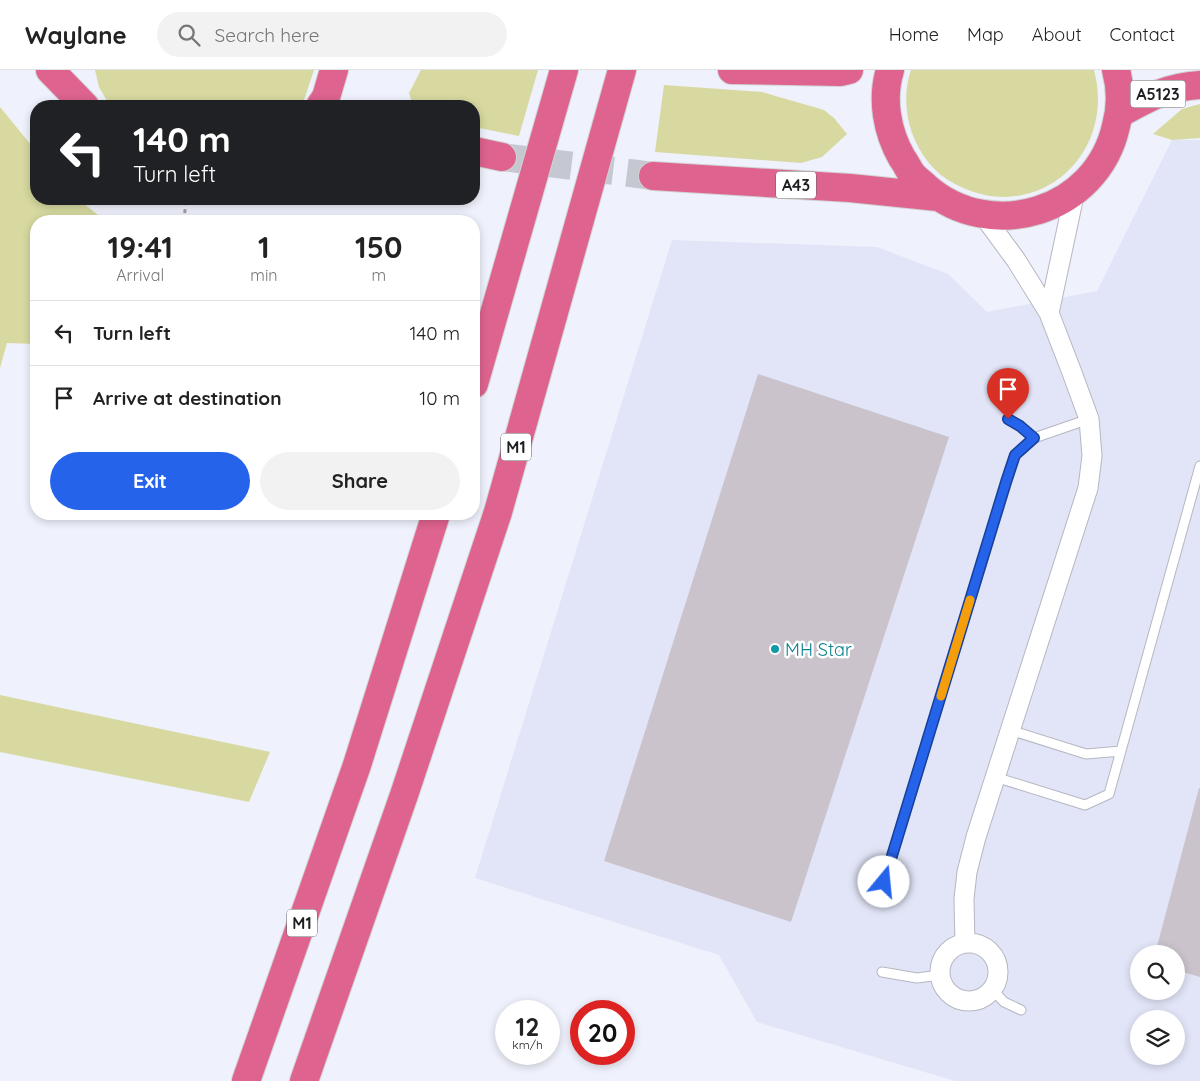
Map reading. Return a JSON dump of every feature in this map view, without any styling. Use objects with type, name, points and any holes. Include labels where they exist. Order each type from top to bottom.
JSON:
[{"type":"highway","points":[[50,70],[79,100]]},
{"type":"highway","points":[[72,70],[82,100]]},
{"type":"highway","points":[[324,100],[334,70]]},
{"type":"highway","points":[[732,70],[787,72],[841,72],[849,70]]},
{"type":"highway","points":[[890,70],[886,80],[886,114],[895,146],[913,175],[938,197],[960,208],[983,215],[1008,216],[1032,213],[1055,204],[1075,191],[1092,176],[1105,157],[1114,136],[1119,114],[1119,82],[1116,70]]},
{"type":"highway","points":[[480,363],[561,79]]},
{"type":"highway","name":"M1","points":[[304,1081],[498,512],[618,83]]},
{"type":"highway","name":"A5123","points":[[1119,114],[1146,98],[1183,86],[1200,85]]},
{"type":"highway","points":[[480,152],[502,157]]},
{"type":"highway","name":"A43","points":[[653,176],[850,188],[938,197]]},
{"type":"highway","name":"M1","points":[[246,1081],[357,764],[434,520]]},
{"type":"street","points":[[1049,314],[1075,191]]},
{"type":"street","points":[[966,943],[964,899],[967,872],[1010,730],[1088,488],[1092,456],[1089,419],[1049,314],[1016,260],[983,215]]},
{"type":"street","points":[[966,943],[974,943],[990,951],[998,967],[998,977],[988,994],[980,999],[970,1001],[960,1000],[951,995],[944,986],[940,975],[941,964],[946,954],[954,946],[966,943]]},
{"type":"lane","points":[[1008,419],[1034,438]]},
{"type":"lane","points":[[884,882],[1015,455],[1034,438],[1089,419]]},
{"type":"lane","points":[[996,777],[1085,805],[1109,794],[1200,466]]},
{"type":"lane","points":[[1010,730],[1086,754],[1121,751]]},
{"type":"lane","points":[[882,972],[917,978],[940,975]]},
{"type":"lane","points":[[992,989],[1004,1002],[1021,1010]]},
{"type":"shaded area","points":[[1172,140],[1200,140],[1200,1081],[955,1081],[757,1022],[719,955],[475,878],[672,240],[877,247],[948,274],[987,312],[1097,291]]},
{"type":"green space","points":[[95,70],[314,70],[304,100],[107,100],[99,87]]},
{"type":"green space","points":[[421,70],[538,70],[519,136],[480,128],[480,100],[411,100],[409,93]]},
{"type":"green space","points":[[911,70],[1094,70],[1098,101],[1093,130],[1081,155],[1063,175],[1040,190],[1014,196],[985,195],[948,180],[929,163],[919,149],[912,133],[907,110],[906,93]]},
{"type":"green space","points":[[664,85],[762,92],[824,110],[834,118],[847,134],[822,157],[801,163],[655,152]]},
{"type":"green space","points":[[1200,104],[1200,138],[1172,140],[1153,134],[1182,109]]},
{"type":"green space","points":[[0,107],[30,144],[30,205],[86,205],[98,215],[30,215],[30,344],[7,343],[0,368]]},
{"type":"green space","points":[[0,695],[270,752],[249,802],[0,752]]},
{"type":"building","name":"MH Star","points":[[758,374],[949,437],[791,922],[604,861]]},
{"type":"building","points":[[1200,788],[1200,977],[1185,973],[1185,945],[1157,945]]},
{"type":"tunnel","points":[[502,157],[653,176]]},
{"type":"slow traffic","points":[[941,696],[970,600]]},
{"type":"place","name":"MH Star","points":[[775,649]]},
{"type":"route","points":[[884,882],[1015,455],[1034,438],[1008,419]]}]
